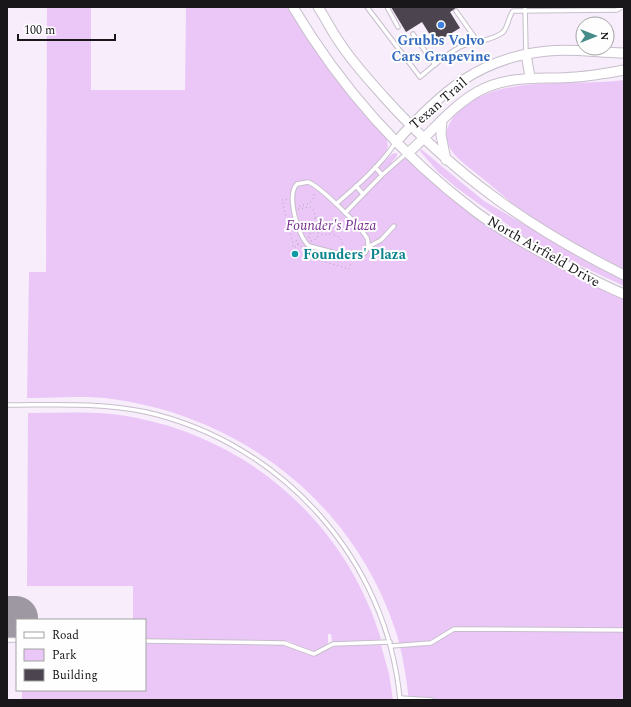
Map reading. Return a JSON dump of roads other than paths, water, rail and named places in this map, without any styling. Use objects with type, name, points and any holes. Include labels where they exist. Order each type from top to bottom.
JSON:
[{"type":"main road","name":"North Airfield Drive","points":[[293,7],[309,33],[348,86],[396,142],[436,179],[476,212],[538,251],[624,294]]},
{"type":"main road","name":"North Airfield Drive","points":[[318,7],[340,44],[360,69],[410,126],[446,160],[544,233],[624,275]]},
{"type":"main road","name":"Texan Trail","points":[[396,142],[410,126],[444,94],[467,76],[506,58],[549,50],[622,53]]},
{"type":"main road","points":[[526,54],[530,77]]},
{"type":"main road","name":"Texan Trail","points":[[408,152],[424,139],[460,104],[476,92],[495,84],[530,77],[574,77],[624,70]]},
{"type":"main road","points":[[442,120],[441,135],[446,160]]},
{"type":"lane","points":[[367,7],[420,77],[446,55],[462,47],[502,33],[513,11],[525,8],[617,10],[622,7]]},
{"type":"lane","points":[[387,7],[398,27]]},
{"type":"lane","points":[[525,8],[526,54]]},
{"type":"lane","points":[[456,11],[478,42]]},
{"type":"lane","points":[[413,34],[435,65]]},
{"type":"lane","points":[[336,204],[375,167],[396,142]]},
{"type":"lane","points":[[345,213],[382,175],[408,152]]},
{"type":"lane","points":[[375,167],[382,175]]},
{"type":"lane","points":[[368,247],[366,236],[345,213],[315,185],[303,182],[297,184],[292,190],[294,210],[301,236],[306,244],[340,255],[359,258],[365,253],[368,247],[381,240],[394,226]]},
{"type":"lane","points":[[356,186],[363,194]]},
{"type":"lane","points":[[7,405],[90,406],[145,412],[193,426],[228,442],[252,456],[294,487],[317,511],[338,537],[365,580],[378,609],[390,642],[400,699],[432,700]]},
{"type":"lane","points":[[391,646],[431,643],[454,629],[624,630]]},
{"type":"lane","points":[[146,641],[284,643],[314,654],[333,644],[390,642]]},
{"type":"place","name":"Grubbs Volvo Cars Grapevine","points":[[441,25]]},
{"type":"place","name":"Founders' Plaza","points":[[295,254]]},
{"type":"park label","name":"Founder's Plaza","points":[[331,225]]}]
